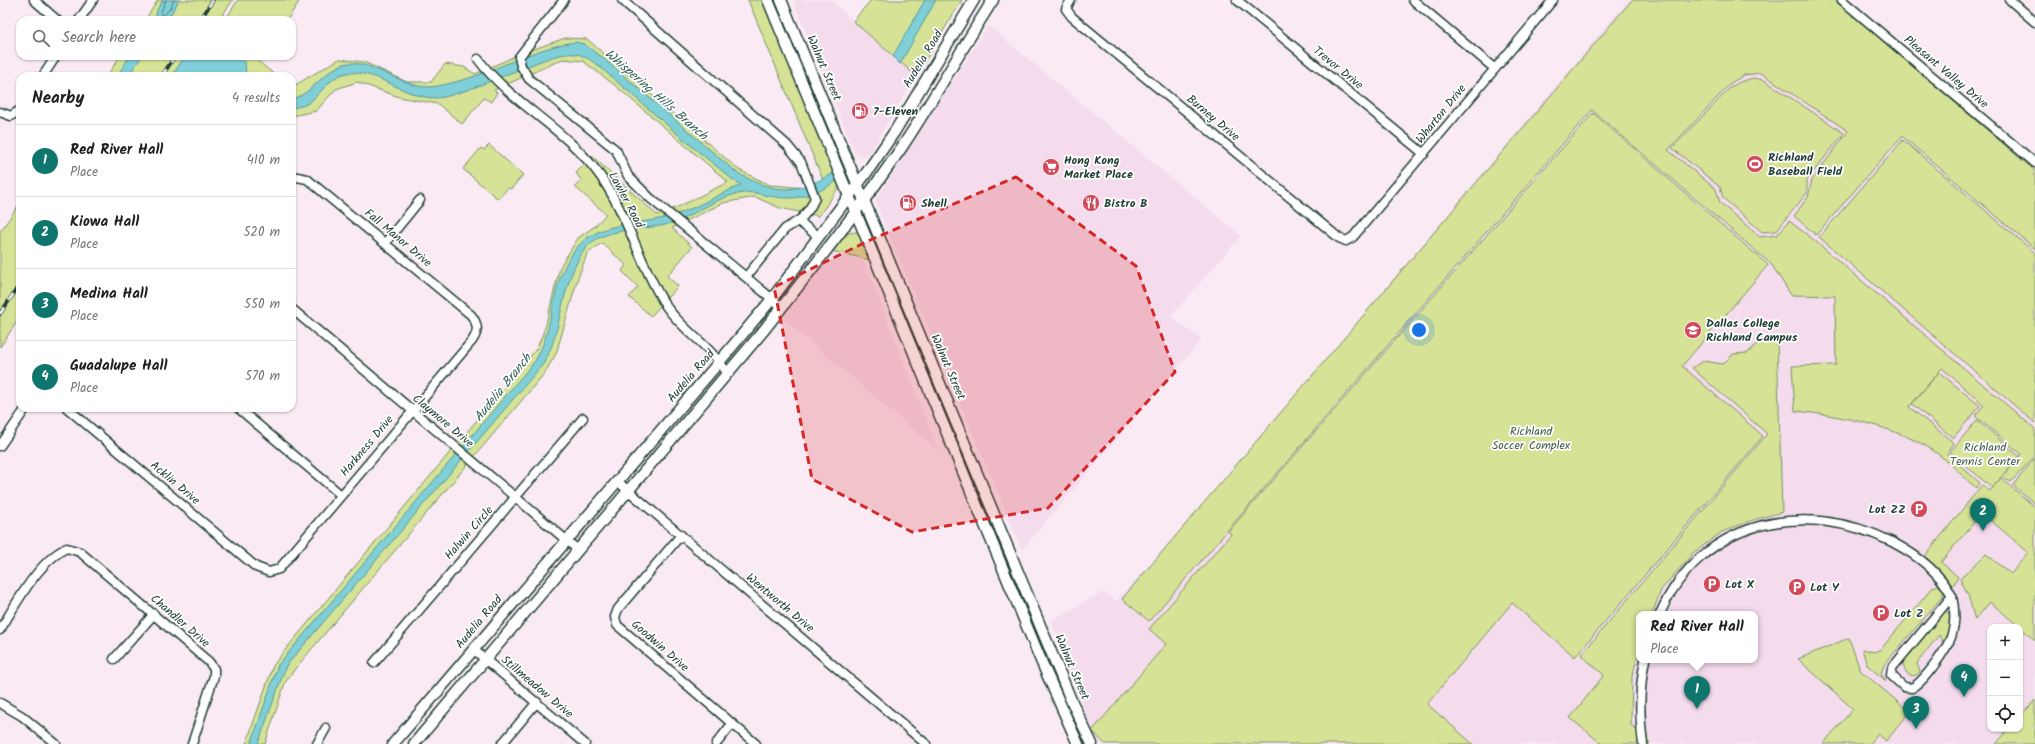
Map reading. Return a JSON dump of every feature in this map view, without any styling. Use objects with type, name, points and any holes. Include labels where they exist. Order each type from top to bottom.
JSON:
[{"type":"main road","points":[[768,0],[1042,663],[1078,744]]},
{"type":"main road","name":"Walnut Street","points":[[782,0],[1071,700],[1092,744]]},
{"type":"main road","name":"Audelia Road","points":[[393,744],[720,362],[772,299],[895,131],[974,0]]},
{"type":"main road","points":[[414,744],[782,307],[856,212],[903,145],[993,0]]},
{"type":"main road","points":[[963,18],[976,27]]},
{"type":"main road","points":[[946,431],[959,426]]},
{"type":"main road","points":[[996,552],[1009,547]]},
{"type":"main road","points":[[1042,663],[1054,676],[1066,700],[1071,700]]},
{"type":"street","points":[[34,0],[52,16]]},
{"type":"street","points":[[82,16],[93,0]]},
{"type":"street","points":[[564,0],[519,57],[521,66],[528,77],[616,150],[628,176],[664,209],[782,307]]},
{"type":"street","points":[[622,0],[787,145],[801,162],[815,198],[810,208],[798,221],[785,229],[744,276]]},
{"type":"street","name":"Burney Drive","points":[[1071,0],[1066,10],[1084,27],[1339,238],[1346,241]]},
{"type":"street","name":"Trevor Drive","points":[[1237,0],[1424,154]]},
{"type":"street","points":[[1413,0],[1495,69]]},
{"type":"street","name":"Wharton Drive","points":[[1346,241],[1353,237],[1553,0]]},
{"type":"street","name":"Pleasant Valley Drive","points":[[1842,0],[2035,163]]},
{"type":"street","points":[[2010,0],[2035,22]]},
{"type":"street","name":"Lawler Road","points":[[478,59],[495,81],[582,154],[609,189],[646,269],[666,306],[720,362],[727,373]]},
{"type":"street","points":[[46,72],[53,60]]},
{"type":"street","points":[[0,112],[11,116],[16,113]]},
{"type":"street","name":"Fall Manor Drive","points":[[296,177],[312,183],[471,315],[476,322],[477,330]]},
{"type":"street","points":[[385,243],[420,200]]},
{"type":"street","points":[[798,221],[818,236]]},
{"type":"street","name":"Claymore Drive","points":[[296,312],[578,550]]},
{"type":"street","name":"Harkness Drive","points":[[269,572],[279,569],[472,342],[477,330]]},
{"type":"street","points":[[0,446],[23,412]]},
{"type":"street","name":"Acklin Drive","points":[[72,412],[256,567],[269,572]]},
{"type":"street","points":[[243,412],[341,495]]},
{"type":"street","name":"Halwin Circle","points":[[374,663],[583,418]]},
{"type":"street","name":"Wentworth Drive","points":[[617,481],[926,744]]},
{"type":"street","points":[[1662,611],[1674,586],[1684,573],[1715,547],[1732,536],[1751,528],[1790,520],[1834,524],[1860,529],[1883,538],[1908,552],[1928,568],[1944,584],[1952,596],[1955,624],[1948,647],[1919,683],[1912,688],[1904,687],[1891,675],[1892,668],[1952,596]]},
{"type":"street","name":"Goodwin Drive","points":[[681,536],[618,609],[615,617],[617,625],[756,744]]},
{"type":"street","name":"Chandler Drive","points":[[0,630],[35,577],[51,558],[67,548],[80,552],[209,662],[214,669],[213,681],[192,744]]},
{"type":"street","points":[[114,659],[154,614]]},
{"type":"street","name":"Stillmeadow Drive","points":[[473,649],[585,744]]},
{"type":"street","points":[[1643,744],[1640,700],[1645,663]]},
{"type":"street","points":[[502,744],[536,702]]},
{"type":"street","points":[[0,703],[22,716],[56,744]]},
{"type":"street","points":[[716,744],[732,724]]},
{"type":"street","points":[[317,744],[326,728]]},
{"type":"highlighted area","points":[[1016,177],[1136,266],[1175,372],[1048,508],[912,532],[812,479],[774,287],[868,241]]},
{"type":"shaded area","points":[[793,0],[830,0],[916,76],[867,157],[856,155]]},
{"type":"shaded area","name":"Dallas College Richland Campus","points":[[1628,0],[1849,0],[2035,159],[2035,744],[1099,744],[1092,731],[1051,620],[1104,592],[1116,601],[1206,502]]},
{"type":"shaded area","points":[[988,26],[1241,236],[1171,316],[1201,340],[1022,550],[875,201]]},
{"type":"shaded area","points":[[830,253],[863,259],[938,450],[783,319]]},
{"type":"green space","points":[[158,0],[233,0],[222,16],[148,16]]},
{"type":"green space","points":[[238,0],[300,0],[290,16],[228,16]]},
{"type":"green space","points":[[748,0],[764,0],[839,187],[819,216],[780,208],[755,197],[723,203],[672,228],[692,247],[667,276],[678,286],[651,316],[629,297],[638,287],[622,271],[626,265],[602,243],[587,254],[578,278],[556,354],[544,374],[294,670],[285,683],[265,744],[246,744],[273,666],[281,655],[537,348],[545,328],[560,267],[578,238],[595,226],[606,214],[575,187],[581,180],[576,173],[592,156],[657,215],[680,206],[728,182],[617,87],[583,61],[563,59],[494,90],[497,93],[491,102],[484,98],[462,124],[438,104],[399,97],[357,82],[336,89],[316,111],[296,115],[296,85],[339,59],[364,62],[407,82],[431,82],[445,64],[464,67],[475,74],[520,54],[565,38],[587,39],[739,170],[770,185],[806,188],[823,180]]},
{"type":"green space","points":[[871,0],[962,0],[916,76],[853,21]]},
{"type":"green space","points":[[1632,0],[1835,0],[2035,171],[2035,249],[1902,136],[1816,235],[1794,216],[1808,197],[1812,180],[1848,131],[1761,73],[1744,75],[1731,83],[1668,150],[1716,189],[1720,203],[1760,237],[1777,235],[1789,221],[1814,240],[2035,429],[2035,456],[2011,482],[2003,477],[2021,454],[1975,416],[1984,405],[1942,368],[1909,407],[1954,443],[1947,454],[1980,483],[1976,488],[1931,449],[1893,431],[1844,418],[1795,411],[1792,366],[1836,365],[1835,296],[1791,295],[1771,264],[1592,110],[1149,621],[1122,599]]},
{"type":"green space","points":[[117,60],[257,60],[271,72],[110,72]]},
{"type":"green space","name":"Richland Baseball Field","points":[[1753,78],[1764,80],[1844,133],[1807,180],[1807,193],[1776,231],[1762,232],[1723,198],[1720,187],[1672,148],[1731,87],[1740,82]]},
{"type":"green space","name":"Richland Soccer Complex","points":[[1593,113],[1768,265],[1682,366],[1763,436],[1575,657],[1512,603],[1427,704],[1473,744],[1105,744],[1092,731],[1166,644],[1149,629],[1231,534],[1228,532]]},
{"type":"green space","points":[[1903,140],[2035,253],[2035,423],[1819,237]]},
{"type":"green space","points":[[489,145],[523,175],[511,189],[508,188],[498,199],[463,169],[481,148],[484,150]]},
{"type":"green space","points":[[16,209],[16,323],[0,347],[0,232]]},
{"type":"green space","points":[[858,232],[870,260],[832,251],[848,233]]},
{"type":"green space","points":[[1762,338],[1777,339],[1782,512],[1750,521],[1722,532],[1693,553],[1661,590],[1653,611],[1636,611],[1636,663],[1632,676],[1631,725],[1650,744],[1602,744],[1570,718],[1604,675],[1581,655],[1767,434],[1692,368],[1703,361],[1723,364],[1733,354],[1748,353]]},
{"type":"green space","name":"Richland Tennis Center","points":[[1939,372],[1980,406],[1953,438],[1912,404]]},
{"type":"green space","name":"Richland Tennis Center","points":[[1977,420],[2019,456],[1992,488],[1950,452]]},
{"type":"green space","name":"Richland Tennis Center","points":[[2035,458],[2035,504],[2013,485]]},
{"type":"green space","points":[[2001,478],[2035,507],[2035,640],[2023,630],[2023,624],[2016,624],[1990,602],[1975,620],[1968,595],[1960,579],[1986,554],[2011,574],[2028,552],[1982,513],[1941,562],[1958,577],[1953,586],[1925,556],[1982,485],[1990,491]]},
{"type":"green space","points":[[1938,585],[1943,590],[1943,596],[1884,665],[1881,673],[1886,681],[1867,665],[1862,649],[1874,652],[1881,649],[1933,587]]},
{"type":"green space","points":[[1946,610],[1950,616],[1950,627],[1943,643],[1939,635],[1917,663],[1920,672],[1914,676],[1908,674],[1904,669],[1903,662]]},
{"type":"green space","points":[[1849,638],[1860,670],[1910,712],[1886,741],[1878,734],[1870,744],[1823,744],[1853,709],[1798,659]]},
{"type":"green space","points":[[2035,700],[2035,744],[1996,744],[2006,732],[2023,732],[2023,714]]},
{"type":"water","points":[[163,0],[177,0],[178,2],[169,16],[156,16],[157,10]]},
{"type":"water","points":[[925,0],[936,0],[900,64],[893,56]]},
{"type":"water","points":[[576,42],[584,44],[602,57],[736,172],[750,180],[774,188],[786,189],[809,185],[836,172],[838,180],[824,189],[801,197],[784,198],[752,193],[733,195],[723,198],[675,222],[656,227],[612,233],[593,241],[586,248],[571,275],[555,334],[544,363],[286,666],[258,744],[251,744],[278,665],[535,361],[545,338],[560,278],[565,266],[575,250],[586,239],[599,232],[612,227],[675,215],[741,185],[689,144],[600,67],[586,57],[576,54],[564,54],[538,62],[475,87],[444,97],[431,98],[419,96],[372,76],[360,73],[347,73],[335,78],[307,104],[296,107],[296,98],[305,93],[330,71],[344,64],[353,63],[363,65],[418,86],[431,87],[470,78],[530,54]]},
{"type":"water","points":[[127,60],[139,60],[131,72],[120,72]]},
{"type":"water","points":[[182,60],[243,60],[245,62],[246,72],[175,72]]},
{"type":"railway","points":[[203,16],[213,0]]},
{"type":"railway","points":[[165,72],[172,60]]},
{"type":"railway","points":[[0,314],[16,290]]},
{"type":"place","name":"7-Eleven","points":[[860,111]]},
{"type":"place","name":"Richland Baseball Field","points":[[1755,164]]},
{"type":"place","name":"Hong Kong Market Place","points":[[1051,167]]},
{"type":"place","name":"Shell","points":[[908,203]]},
{"type":"place","name":"Bistro B","points":[[1091,203]]},
{"type":"place","name":"Dallas College Richland Campus","points":[[1693,330]]},
{"type":"place","name":"Lot ZZ","points":[[1919,509]]},
{"type":"place","name":"Kiowa Hall","points":[[1983,531]]},
{"type":"place","name":"Lot X","points":[[1712,584]]},
{"type":"place","name":"Lot Y","points":[[1797,587]]},
{"type":"place","name":"Lot Z","points":[[1881,613]]},
{"type":"place","name":"Guadalupe Hall","points":[[1964,697]]},
{"type":"place","name":"Red River Hall","points":[[1697,709]]},
{"type":"place","name":"Medina Hall","points":[[1916,729]]},
{"type":"water label","name":"Whispering Hills Branch","points":[[656,95]]},
{"type":"water label","name":"Audelia Branch","points":[[503,388]]}]
